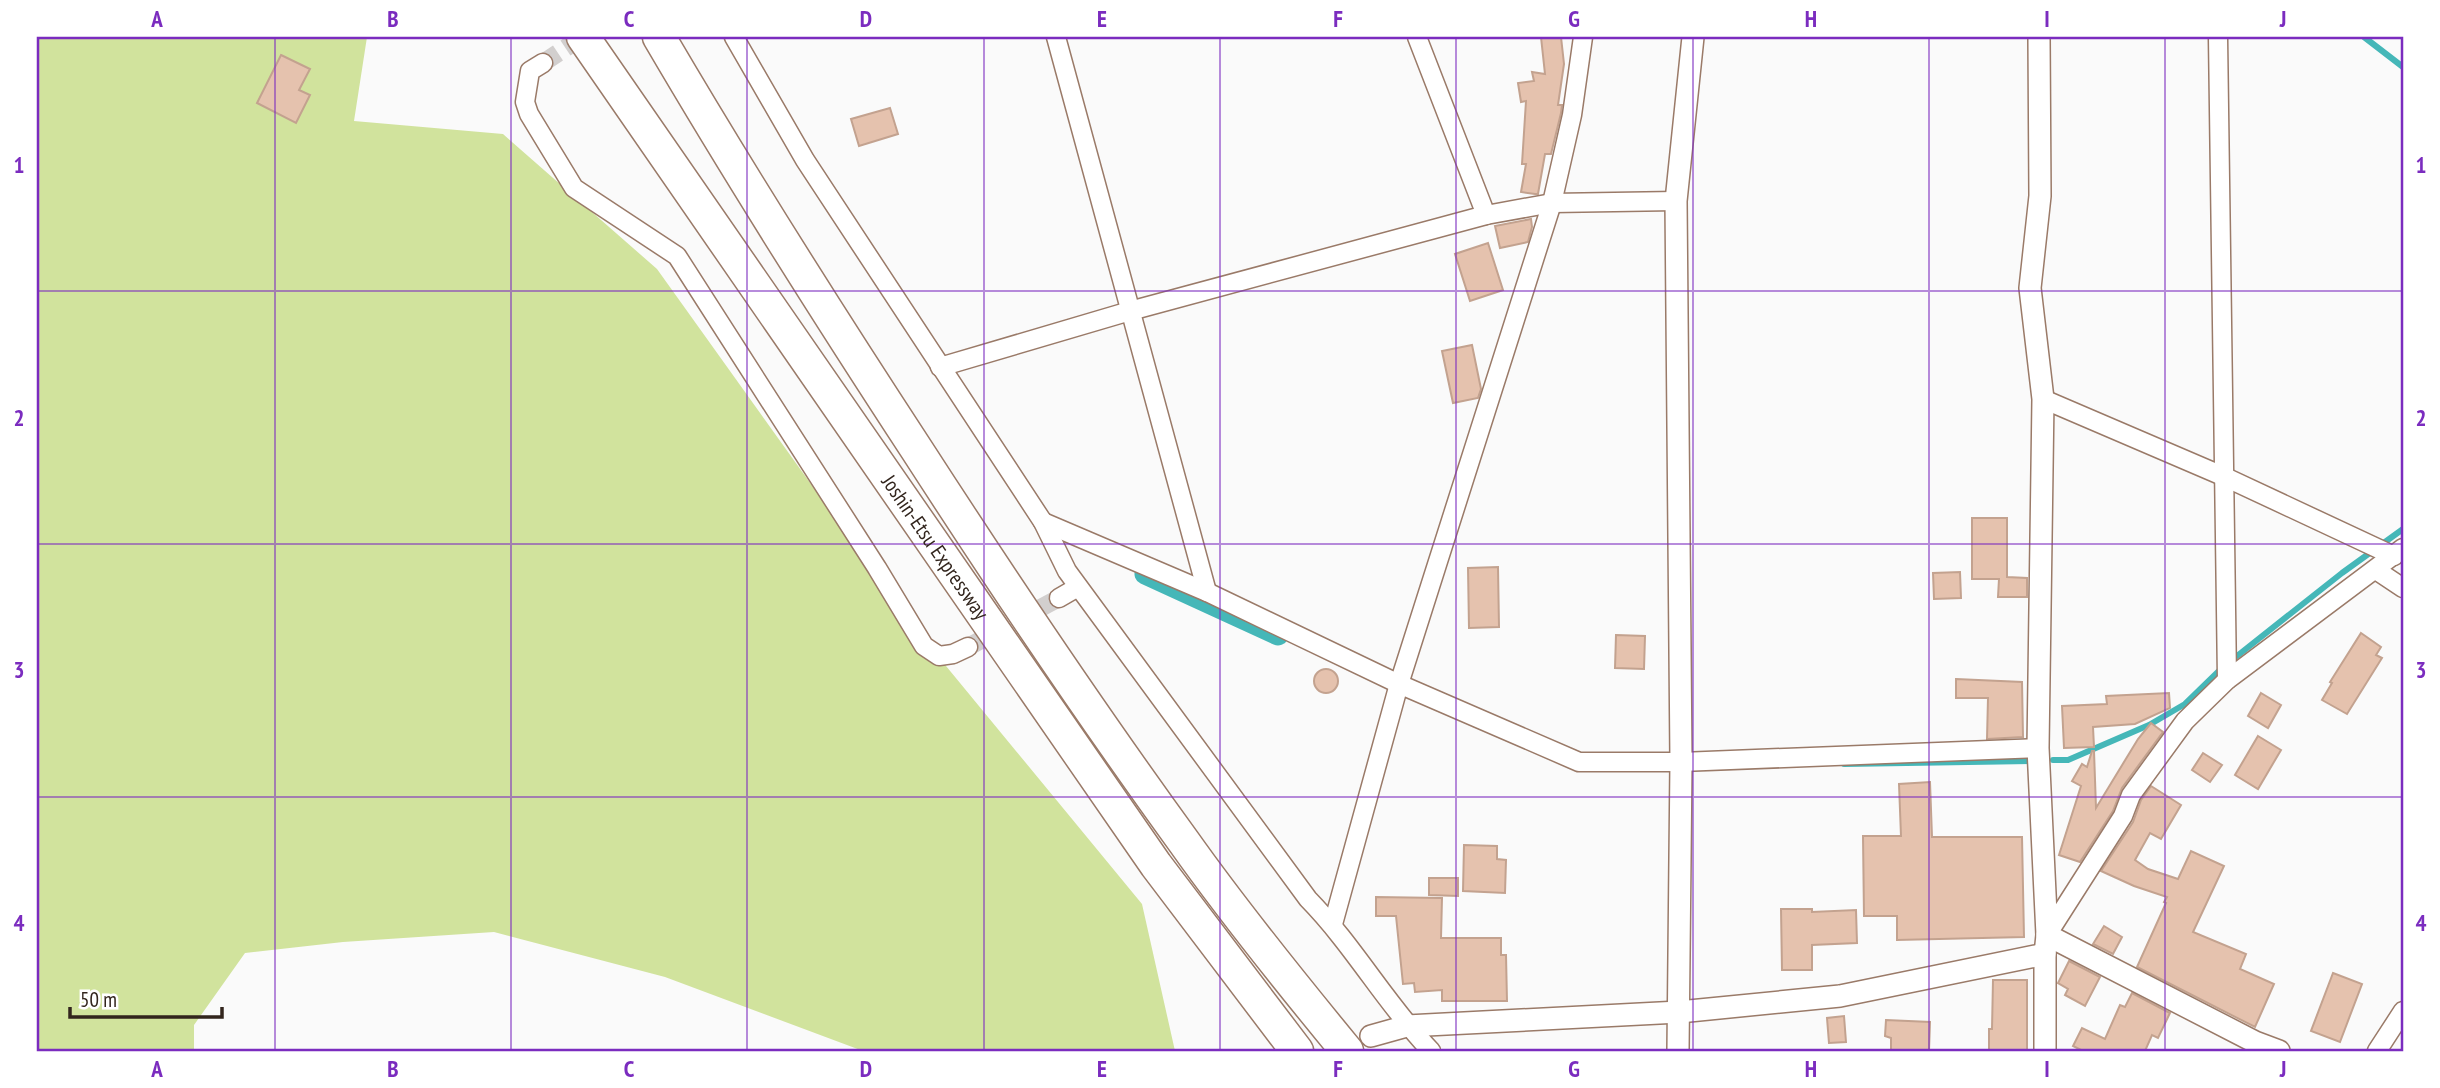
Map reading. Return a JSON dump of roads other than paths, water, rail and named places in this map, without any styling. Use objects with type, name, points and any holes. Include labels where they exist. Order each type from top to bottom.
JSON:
[{"type":"highway","name":"Joshin-Etsu Expressway","points":[[583,37],[1149,854],[1297,1051]]},
{"type":"highway","name":"Joshin-Etsu Expressway","points":[[659,37],[821,303],[1040,635],[1185,844],[1282,971],[1359,1044]]},
{"type":"street","points":[[734,37],[805,160],[1043,522],[1077,587],[1308,899],[1333,924],[1407,1026],[1431,1051]]},
{"type":"street","points":[[1056,37],[1207,592]]},
{"type":"street","points":[[1417,37],[1486,215]]},
{"type":"street","points":[[1333,924],[1399,684],[1552,203],[1572,115],[1583,37]]},
{"type":"street","points":[[1678,1051],[1681,762],[1676,201],[1693,37]]},
{"type":"street","points":[[2039,37],[2040,196],[2030,288],[2043,399],[2038,748],[2046,944],[2045,1051]]},
{"type":"street","points":[[2218,37],[2227,680]]},
{"type":"street","points":[[543,62],[530,71],[525,102],[529,114],[574,188],[677,257],[877,568],[924,646],[939,656],[953,654],[968,647]]},
{"type":"street","points":[[940,367],[1130,311],[1486,215],[1552,203],[1676,201]]},
{"type":"street","points":[[2043,399],[2399,552],[2227,680],[2185,721],[2131,795],[2123,816],[2046,944]]},
{"type":"street","points":[[1043,522],[1207,592],[1399,684],[1579,762],[1681,762],[2038,748]]},
{"type":"street","points":[[2376,570],[2403,588]]},
{"type":"street","points":[[1059,598],[1077,587]]},
{"type":"street","points":[[1359,1044],[1407,1026],[1679,1012],[1840,996],[2046,944],[2267,1049]]},
{"type":"street","points":[[2377,1051],[2403,1011]]},
{"type":"waterway","points":[[2364,37],[2403,67]]},
{"type":"waterway","points":[[2237,656],[2342,573],[2403,529]]},
{"type":"waterway","points":[[1145,574],[1278,635]]},
{"type":"waterway","points":[[2053,760],[2068,760],[2149,725],[2185,704],[2220,670]]},
{"type":"waterway","points":[[1844,764],[2031,761]]},
{"type":"tunnel","points":[[543,63],[582,37]]},
{"type":"tunnel","points":[[968,647],[1059,598]]}]
